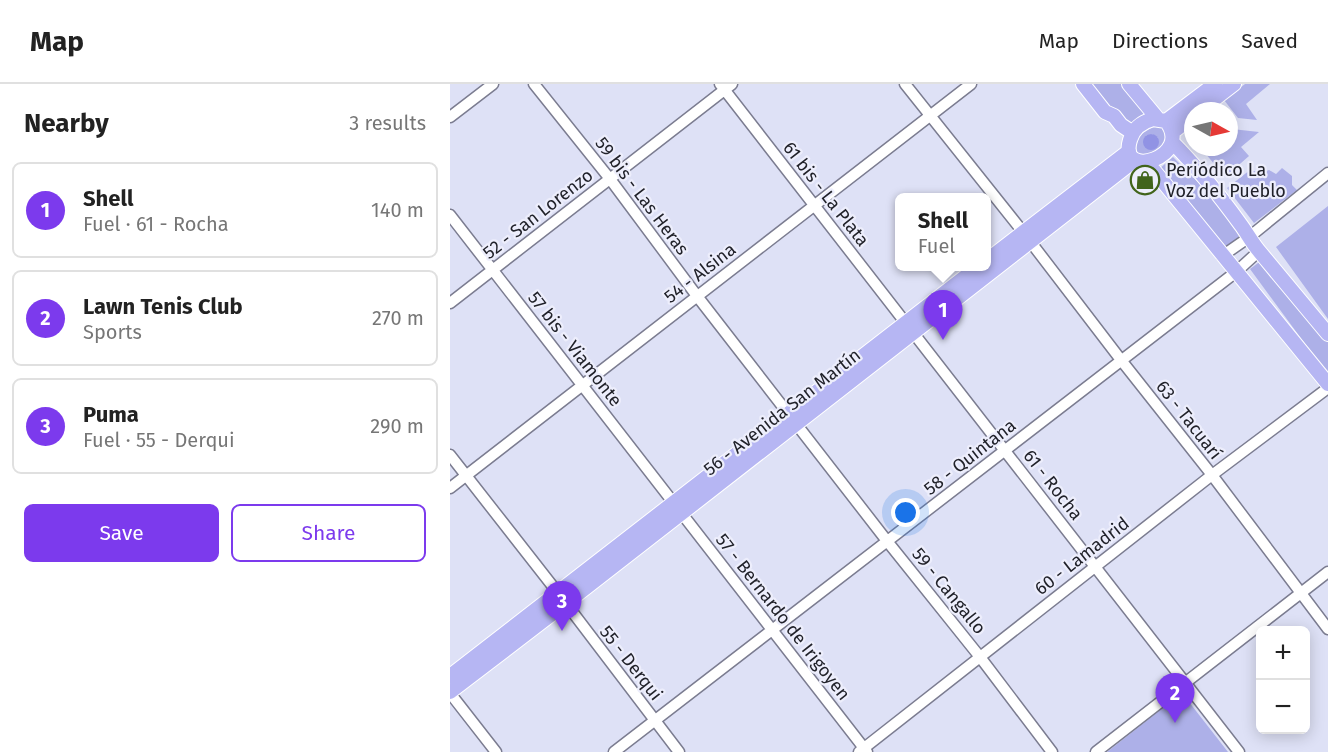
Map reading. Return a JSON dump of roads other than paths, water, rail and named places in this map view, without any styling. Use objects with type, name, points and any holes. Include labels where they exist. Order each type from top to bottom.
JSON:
[{"type":"main road","points":[[1083,84],[1105,112],[1114,116],[1121,125],[1133,133]]},
{"type":"main road","points":[[1130,84],[1243,227],[1248,238],[1328,334]]},
{"type":"main road","points":[[1167,129],[1215,84]]},
{"type":"main road","points":[[1211,102],[1234,84]]},
{"type":"main road","points":[[1137,158],[1156,159],[1168,149],[1167,129],[1154,119],[1139,126],[1129,141],[1137,158],[1236,272],[1328,386]]},
{"type":"main road","points":[[1167,129],[1184,120]]},
{"type":"main road","name":"56 - Avenida San Martín","points":[[991,265],[1137,158]]},
{"type":"main road","name":"56 - Avenida San Martín","points":[[991,259],[1027,237]]},
{"type":"main road","name":"56 - Avenida San Martín","points":[[909,329],[974,271]]},
{"type":"main road","name":"56 - Avenida San Martín","points":[[450,692],[562,598],[983,271]]},
{"type":"main road","name":"56 - Avenida San Martín","points":[[450,676],[562,598]]},
{"type":"street","points":[[450,117],[493,84]]},
{"type":"street","name":"59 bis - Las Heras","points":[[534,84],[793,418]]},
{"type":"street","name":"63 - Tacuarí","points":[[905,84],[1212,475],[1328,629]]},
{"type":"street","name":"54 - Alsina","points":[[450,488],[971,84]]},
{"type":"street","name":"52 - San Lorenzo","points":[[450,303],[610,180],[725,86]]},
{"type":"street","name":"61 bis - La Plata","points":[[725,86],[909,329]]},
{"type":"street","points":[[1222,256],[1248,238],[1328,173]]},
{"type":"street","name":"57 bis - Viamonte","points":[[450,215],[678,507]]},
{"type":"street","name":"58 - Quintana","points":[[614,752],[1236,272],[1259,251]]},
{"type":"street","name":"61 - Rocha","points":[[909,329],[1239,752]]},
{"type":"street","name":"60 - Lamadrid","points":[[863,751],[1328,386]]},
{"type":"street","name":"59 - Cangallo","points":[[793,418],[1052,752]]},
{"type":"street","name":"55 - Derqui","points":[[450,455],[679,752]]},
{"type":"street","name":"57 - Bernardo de Irigoyen","points":[[678,507],[863,751]]},
{"type":"street","points":[[1096,752],[1328,572]]},
{"type":"street","points":[[450,692],[496,752]]},
{"type":"place","name":"Periódico La Voz del Pueblo","points":[[1145,180]]},
{"type":"place","name":"Shell","points":[[943,340]]},
{"type":"place","name":"Puma","points":[[562,631]]},
{"type":"place","name":"Lawn Tenis Club","points":[[1175,723]]}]
